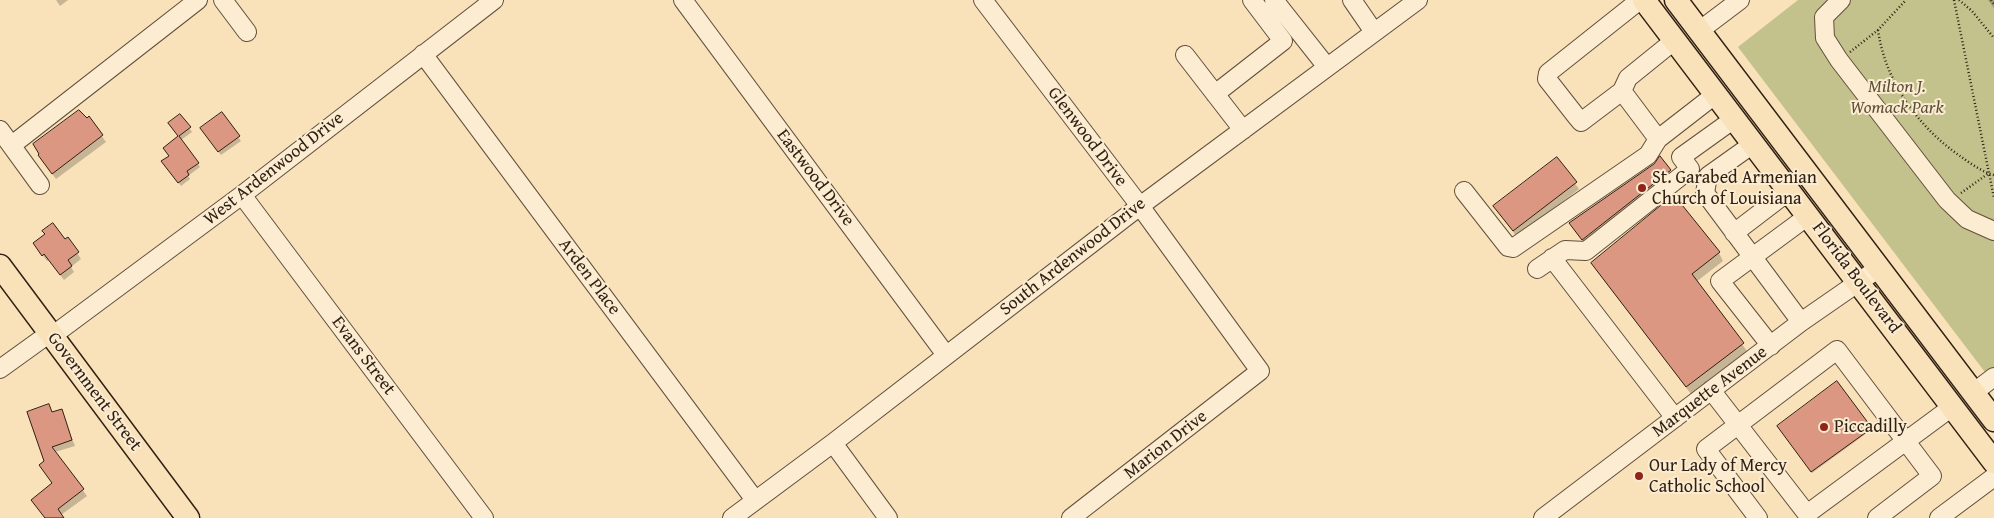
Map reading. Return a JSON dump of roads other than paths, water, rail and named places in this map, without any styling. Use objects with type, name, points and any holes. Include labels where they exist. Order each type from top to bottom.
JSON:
[{"type":"main road","name":"Florida Boulevard","points":[[1644,0],[1994,462]]},
{"type":"main road","name":"Florida Boulevard","points":[[1676,0],[1994,420]]},
{"type":"main road","name":"Government Street","points":[[0,266],[188,518]]},
{"type":"main road","points":[[1952,407],[1973,393]]},
{"type":"street","points":[[12,146],[198,0]]},
{"type":"street","points":[[223,0],[247,32]]},
{"type":"street","name":"West Ardenwood Drive","points":[[0,369],[51,335],[242,195],[494,0]]},
{"type":"street","name":"Eastwood Drive","points":[[683,0],[946,355]]},
{"type":"street","name":"Glenwood Drive","points":[[983,0],[1140,206],[1260,371]]},
{"type":"street","points":[[1215,94],[1283,41],[1252,0]]},
{"type":"street","points":[[1274,0],[1327,67]]},
{"type":"street","points":[[1352,0],[1374,32]]},
{"type":"street","name":"South Ardenwood Drive","points":[[732,518],[833,443],[1140,206],[1418,0]]},
{"type":"street","points":[[1640,0],[1548,73],[1547,79],[1581,122],[1622,91],[1628,78],[1675,40]]},
{"type":"street","points":[[1699,31],[1740,0]]},
{"type":"street","points":[[1841,0],[1824,17],[1824,38],[1949,202],[1966,219],[1994,231]]},
{"type":"street","name":"Arden Place","points":[[423,54],[755,500]]},
{"type":"street","points":[[1185,55],[1243,130]]},
{"type":"street","points":[[1536,269],[1564,250],[1586,251],[1690,169],[1622,91]]},
{"type":"street","points":[[1464,191],[1508,247],[1513,248],[1648,155],[1661,136],[1716,94]]},
{"type":"street","points":[[1681,157],[1734,119]]},
{"type":"street","points":[[0,130],[40,184]]},
{"type":"street","points":[[1753,144],[1708,176],[1705,193],[1801,322]]},
{"type":"street","points":[[1734,232],[1790,191]]},
{"type":"street","name":"Evans Street","points":[[242,195],[484,518]]},
{"type":"street","points":[[1771,346],[1720,281],[1808,216]]},
{"type":"street","points":[[1552,258],[1675,418]]},
{"type":"street","name":"Marquette Avenue","points":[[1543,518],[1801,322],[1878,268]]},
{"type":"street","points":[[1758,518],[1706,450],[1837,350],[1932,476],[1877,518]]},
{"type":"street","name":"Marion Drive","points":[[1071,518],[1260,371]]},
{"type":"street","points":[[1973,393],[1994,377]]},
{"type":"street","points":[[1711,390],[1808,516],[1952,407]]},
{"type":"street","points":[[833,443],[888,518]]},
{"type":"street","points":[[1939,518],[1994,477]]},
{"type":"place","name":"St. Garabed Armenian Church of Louisiana","points":[[1642,188]]},
{"type":"place","name":"Piccadilly","points":[[1824,427]]},
{"type":"place","name":"Our Lady of Mercy Catholic School","points":[[1639,476]]},
{"type":"park label","name":"Milton J. Womack Park","points":[[1897,97]]}]
